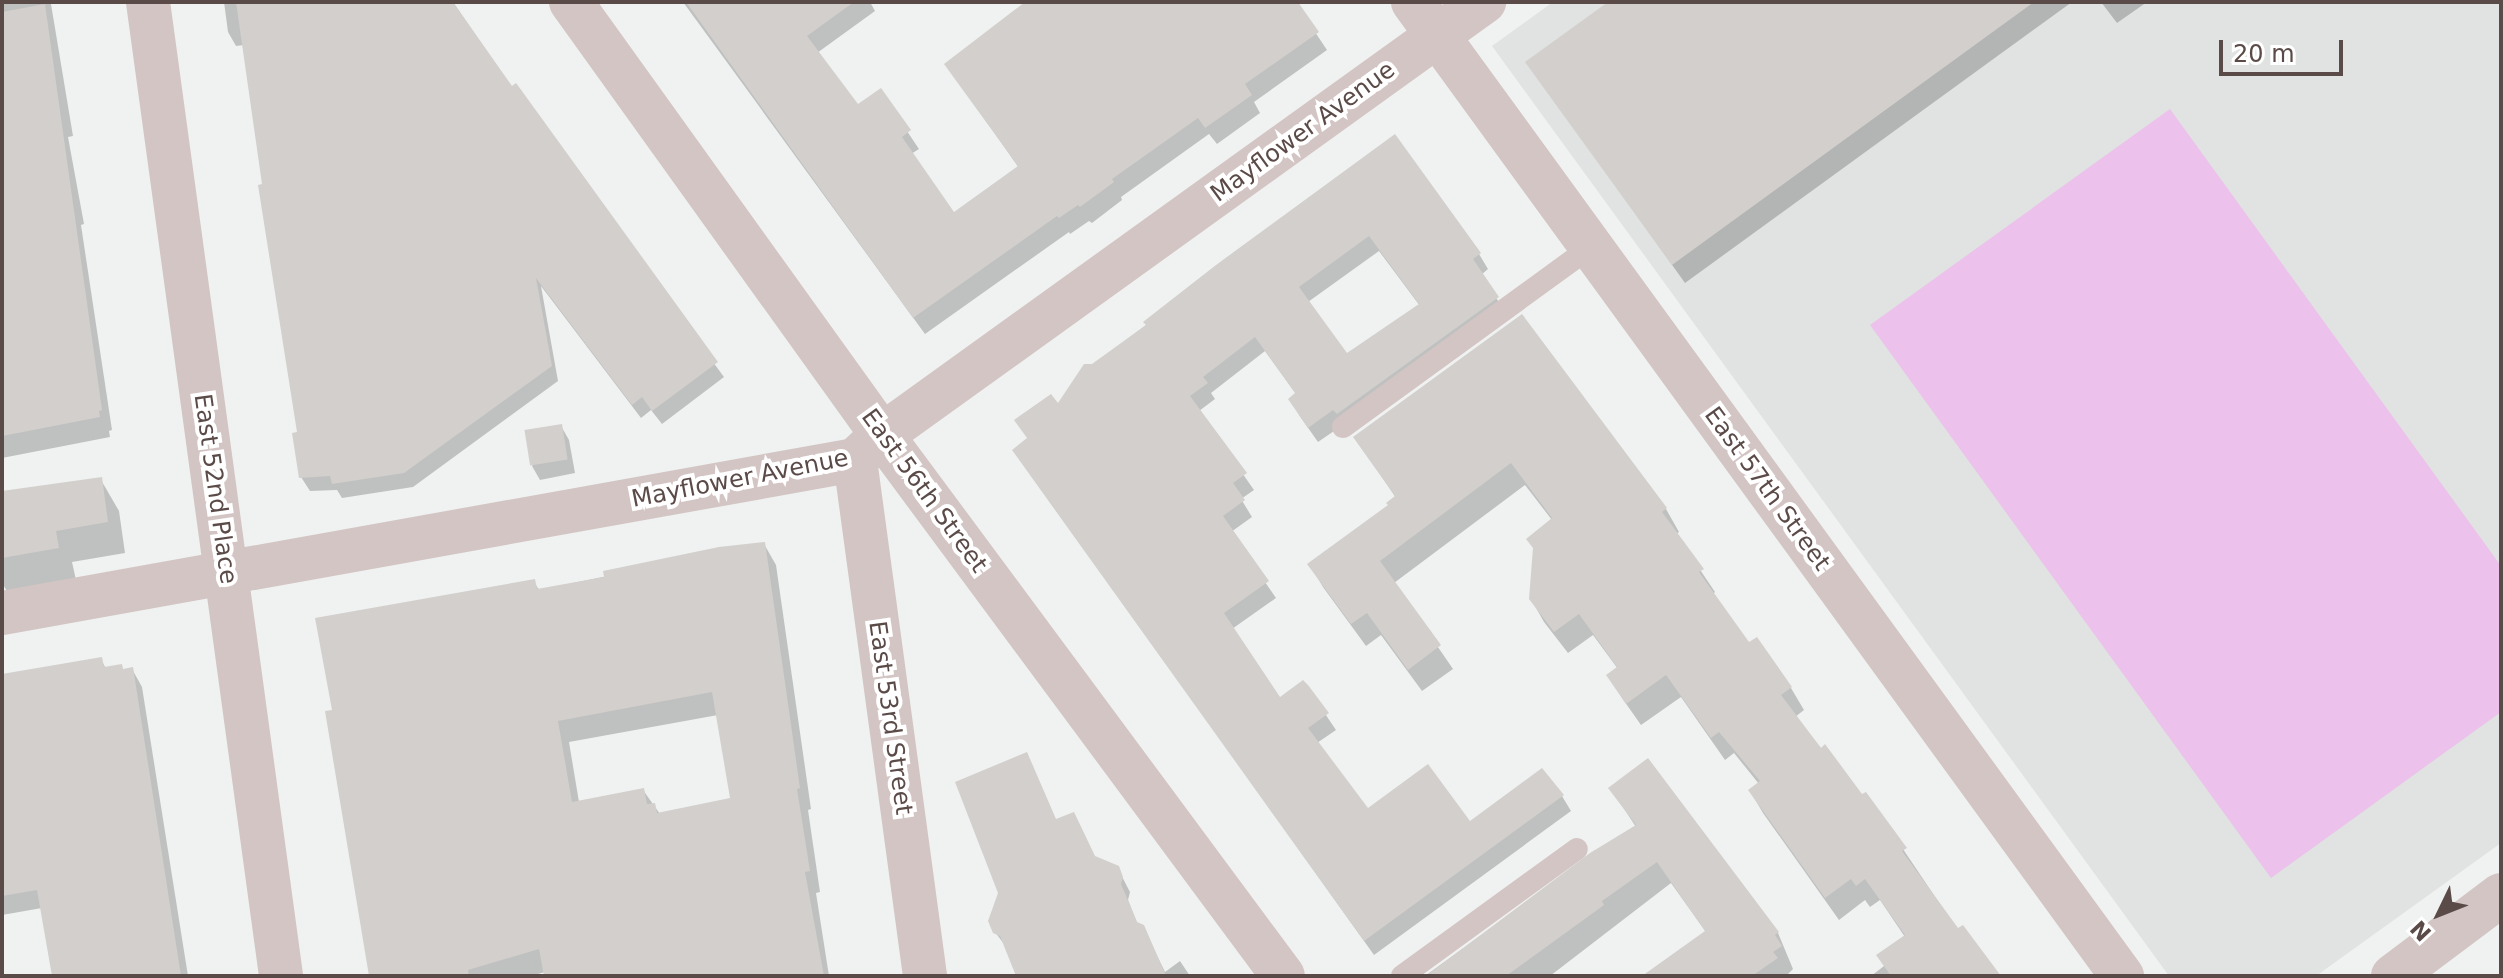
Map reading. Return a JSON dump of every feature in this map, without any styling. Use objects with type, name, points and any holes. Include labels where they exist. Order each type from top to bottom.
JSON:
[{"type":"street","name":"East 52nd Place","points":[[148,2],[281,976]]},
{"type":"street","name":"East 56th Street","points":[[571,2],[868,447],[1283,976]]},
{"type":"street","name":"Mayflower Avenue","points":[[2,613],[227,573],[868,447],[1425,19],[1484,2]]},
{"type":"street","name":"East 57th Street","points":[[1425,19],[2122,976]]},
{"type":"street","name":"East 53rd Street","points":[[868,447],[925,976]]},
{"type":"street","points":[[2393,976],[2501,895]]},
{"type":"lane","points":[[1343,427],[1591,247]]},
{"type":"lane","points":[[1402,976],[1577,849]]},
{"type":"shaded area","points":[[1553,2],[2501,2],[2501,843],[2316,976],[2169,976],[1492,46]]},
{"type":"shaded area","points":[[2170,109],[2501,566],[2501,712],[2271,878],[1870,325]]},
{"type":"building","points":[[236,2],[453,2],[512,86],[516,83],[519,87],[718,362],[652,411],[642,397],[632,405],[536,278],[552,366],[404,473],[332,484],[330,476],[299,478],[292,433],[297,432],[258,185],[262,184]]},
{"type":"building","points":[[686,2],[854,2],[807,36],[858,104],[881,88],[911,130],[902,137],[954,212],[1018,166],[944,64],[1025,2],[1298,2],[1319,32],[1245,84],[1252,95],[1205,128],[1198,118],[1112,179],[1114,182],[1080,207],[1078,205],[1059,218],[1057,216],[913,318]]},
{"type":"building","points":[[1608,2],[2034,2],[1672,265],[1525,62]]},
{"type":"building","points":[[45,4],[102,410],[99,411],[100,417],[2,436],[2,12]]},
{"type":"building","points":[[1395,134],[1481,253],[1473,259],[1499,297],[1337,414],[1333,410],[1308,428],[1288,399],[1295,393],[1255,337],[1203,377],[1208,383],[1190,396],[1247,473],[1233,483],[1245,500],[1223,516],[1269,581],[1224,613],[1280,697],[1303,680],[1329,713],[1308,728],[1368,808],[1428,764],[1470,821],[1542,768],[1564,795],[1364,941],[1012,450],[1027,438],[1014,420],[1051,394],[1058,403],[1084,364],[1092,364],[1146,325],[1143,322]],"holes":[[[1369,236],[1419,304],[1347,353],[1299,287]]]},
{"type":"building","points":[[1522,314],[1667,508],[1662,512],[1704,569],[1699,572],[1749,642],[1757,637],[1792,687],[1781,695],[1821,748],[1825,744],[1862,794],[1866,792],[1907,848],[1902,851],[1958,928],[1963,925],[2001,976],[1891,976],[1876,955],[1905,935],[1865,879],[1856,886],[1851,879],[1825,898],[1748,790],[1760,781],[1719,732],[1711,738],[1666,675],[1626,704],[1606,675],[1617,667],[1579,614],[1554,632],[1529,599],[1533,548],[1526,539],[1552,518],[1511,463],[1380,561],[1441,645],[1408,670],[1367,613],[1351,624],[1307,564],[1388,505],[1386,503],[1395,496],[1353,437]]},
{"type":"building","points":[[562,424],[568,460],[530,466],[524,430]]},
{"type":"building","points":[[102,477],[108,522],[56,531],[59,548],[2,558],[2,491]]},
{"type":"building","points":[[765,542],[800,788],[797,789],[810,871],[805,872],[824,976],[544,976],[539,949],[468,970],[469,976],[369,976],[325,711],[332,710],[315,618],[535,579],[537,589],[604,577],[603,571],[719,547]],"holes":[[[712,692],[730,798],[657,813],[655,803],[647,804],[644,788],[572,802],[558,721]]]},
{"type":"building","points":[[102,657],[104,667],[122,664],[123,669],[133,667],[181,976],[52,976],[37,890],[2,896],[2,674]]},
{"type":"building","points":[[1027,752],[1056,819],[1074,812],[1095,856],[1119,866],[1123,877],[1121,884],[1137,922],[1144,925],[1166,976],[1016,976],[1000,936],[993,933],[988,921],[998,893],[955,782]]},
{"type":"building","points":[[1648,758],[1779,932],[1775,935],[1782,946],[1773,952],[1778,958],[1752,976],[1642,976],[1705,931],[1657,862],[1506,976],[1426,976],[1590,853],[1636,825],[1608,788]]}]
